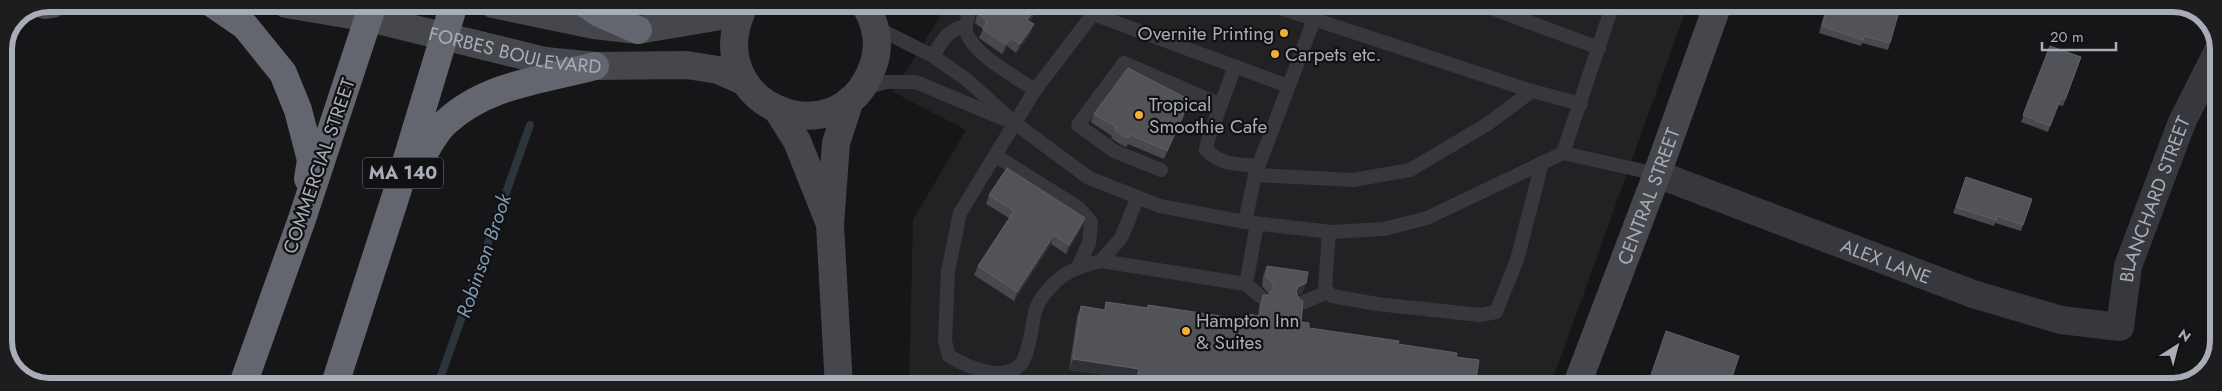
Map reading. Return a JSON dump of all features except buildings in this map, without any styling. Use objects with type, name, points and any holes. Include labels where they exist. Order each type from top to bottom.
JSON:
[{"type":"highway","points":[[225,12],[245,26],[283,73],[298,110],[311,160],[302,219]]},
{"type":"highway","name":"COMMERCIAL STREET","points":[[245,378],[261,326],[302,219],[371,12]]},
{"type":"highway","name":"MA 140","points":[[337,378],[397,192],[452,12]]},
{"type":"highway","points":[[598,12],[638,30]]},
{"type":"highway","points":[[397,192],[444,124],[464,108],[483,96],[508,86],[541,80],[595,66]]},
{"type":"street","name":"FORBES BOULEVARD","points":[[374,12],[445,36],[544,61],[595,66],[687,65],[718,70],[743,81]]},
{"type":"street","name":"FORBES BOULEVARD","points":[[533,12],[594,25],[638,30],[721,16],[728,12]]},
{"type":"street","points":[[741,12],[734,35],[734,51],[743,81],[765,103],[778,111],[808,116],[830,111],[856,95]]},
{"type":"street","name":"CENTRAL STREET","points":[[1579,378],[1657,174],[1715,13]]},
{"type":"street","points":[[838,378],[830,225],[836,143],[856,95],[875,60],[877,43],[869,15]]},
{"type":"street","name":"BLANCHARD STREET","points":[[2120,327],[2128,266],[2182,122],[2209,69]]},
{"type":"street","points":[[778,111],[797,141],[830,225]]},
{"type":"street","name":"ALEX LANE","points":[[1657,174],[1974,294],[2061,320],[2120,327]]},
{"type":"lane","points":[[1092,12],[1035,90],[960,213],[948,271],[946,341],[949,356],[970,368],[997,372],[1008,371],[1020,364],[1029,344],[1038,304],[1062,274],[1078,267],[1101,261],[1246,284],[1261,298]]},
{"type":"lane","points":[[1104,12],[1288,86]]},
{"type":"lane","points":[[1292,13],[1532,91],[1581,104]]},
{"type":"lane","points":[[1246,284],[1256,171],[1316,13]]},
{"type":"lane","points":[[1503,13],[1599,48]]},
{"type":"lane","points":[[1563,153],[1610,13]]},
{"type":"lane","points":[[869,15],[967,80],[1016,124],[1088,178],[1160,206],[1251,223],[1329,232],[1384,229],[1427,218],[1563,153],[1657,174]]},
{"type":"lane","points":[[933,56],[942,38],[951,30],[966,22],[968,37],[977,48],[1035,90]]},
{"type":"lane","points":[[1161,170],[1114,151],[1078,124],[1124,63],[1221,105]]},
{"type":"lane","points":[[1235,66],[1208,140],[1206,150],[1214,158],[1225,163],[1256,171],[1353,180],[1410,170],[1486,125],[1532,91]]},
{"type":"lane","points":[[856,95],[886,82],[916,82],[1016,124]]},
{"type":"lane","points":[[996,156],[1079,208],[1091,222],[1089,242],[1078,267]]},
{"type":"lane","points":[[1329,232],[1325,288],[1332,296],[1377,304],[1480,315],[1496,312],[1517,260],[1542,164]]},
{"type":"lane","points":[[1101,261],[1121,238],[1138,197]]},
{"type":"lane","points":[[1301,304],[1328,292]]},
{"type":"shaded area","points":[[943,12],[1685,13],[1553,378],[909,378],[913,220],[966,130],[893,92]]},
{"type":"waterway","name":"Robinson Brook","points":[[440,378],[530,125]]},
{"type":"place","name":"Overnite Printing","points":[[1284,33]]},
{"type":"place","name":"Carpets etc.","points":[[1275,54]]},
{"type":"place","name":"Tropical Smoothie Cafe","points":[[1139,115]]},
{"type":"place","name":"Hampton Inn & Suites","points":[[1186,331]]}]
